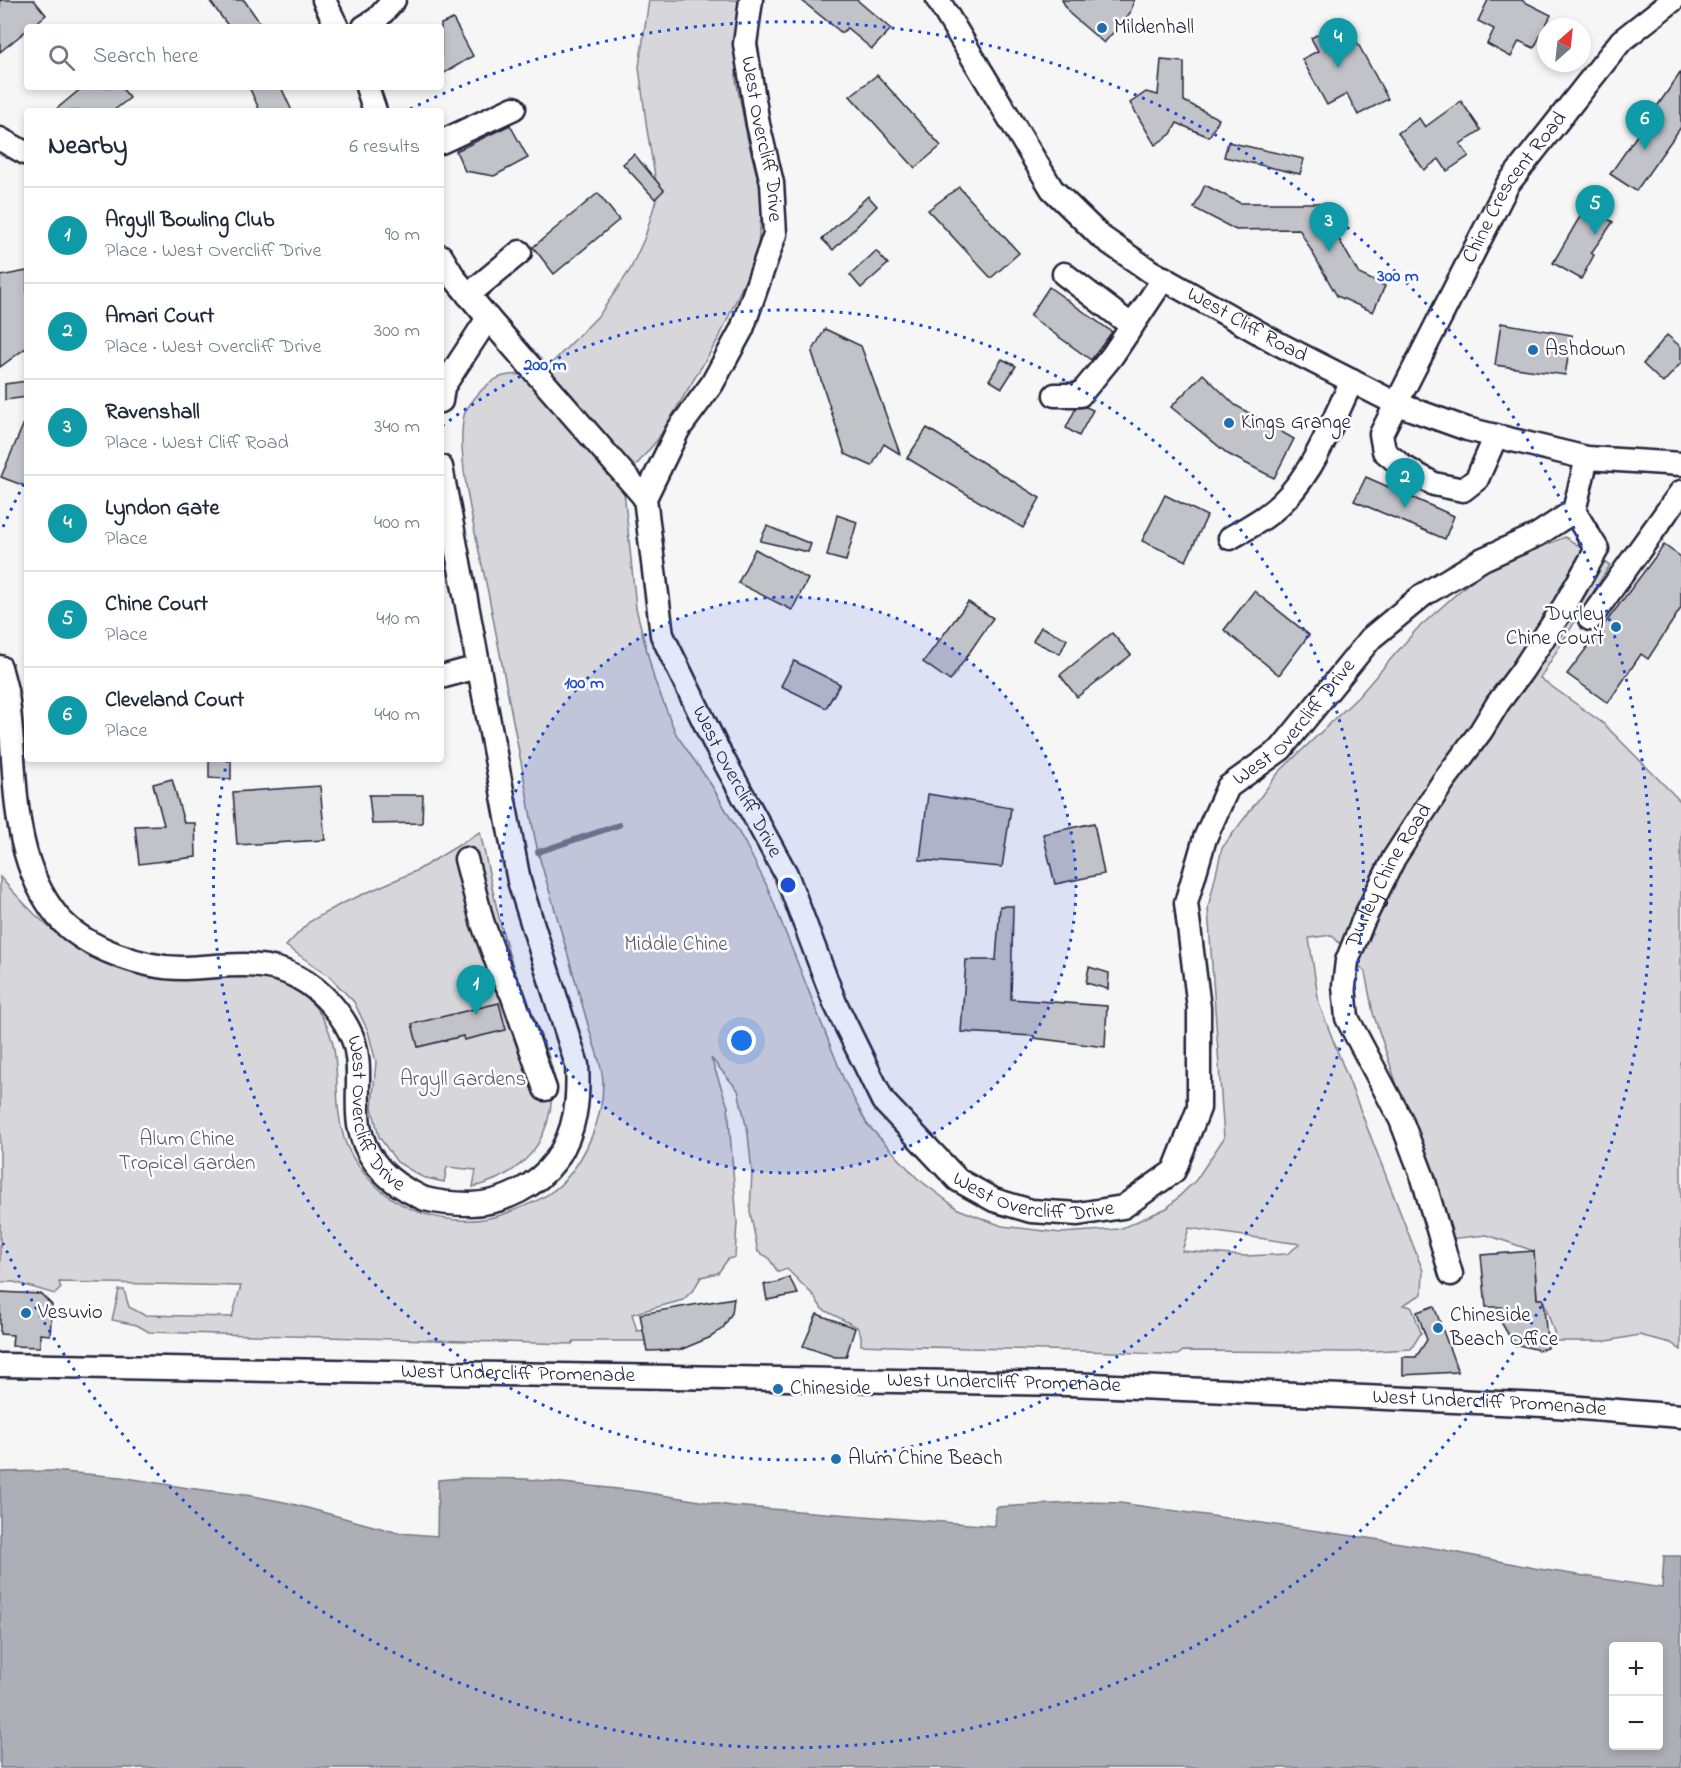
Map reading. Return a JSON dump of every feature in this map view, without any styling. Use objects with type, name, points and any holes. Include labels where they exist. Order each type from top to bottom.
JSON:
[{"type":"street","points":[[324,0],[336,24]]},
{"type":"street","points":[[369,24],[377,19],[394,0]]},
{"type":"street","name":"West Overcliff Drive","points":[[751,0],[745,44],[758,124],[772,183],[776,234],[742,329],[712,384],[678,430],[645,498],[662,635],[717,748],[786,873],[835,1003],[883,1101],[958,1180],[994,1200],[1031,1211],[1078,1214],[1123,1207],[1174,1171],[1199,1108],[1199,1008],[1186,903],[1205,837],[1228,787],[1281,749],[1371,638],[1423,596],[1483,559],[1536,535],[1574,511]]},
{"type":"street","name":"West Cliff Road","points":[[938,0],[1052,189],[1100,236],[1164,278],[1280,344],[1397,404],[1467,429],[1587,458],[1679,460]]},
{"type":"street","name":"Chine Crescent Road","points":[[1496,436],[1477,479],[1463,490],[1434,484],[1402,466],[1384,451],[1381,434],[1508,184],[1621,41],[1673,0]]},
{"type":"street","points":[[368,90],[374,108]]},
{"type":"street","points":[[444,141],[514,108]]},
{"type":"street","points":[[0,139],[24,152]]},
{"type":"street","points":[[468,295],[520,252]]},
{"type":"street","points":[[444,261],[468,295],[645,498]]},
{"type":"street","points":[[1064,274],[1132,326]]},
{"type":"street","points":[[1054,395],[1080,395],[1112,356],[1164,278]]},
{"type":"street","points":[[444,384],[488,318]]},
{"type":"street","points":[[1230,538],[1267,516],[1292,492],[1313,462],[1352,381]]},
{"type":"street","points":[[1574,511],[1587,458]]},
{"type":"street","name":"West Overcliff Drive","points":[[0,667],[8,701],[15,793],[25,852],[38,885],[59,918],[88,941],[121,956],[155,966],[182,968],[251,965],[268,967],[297,976],[326,999],[344,1022],[354,1043],[359,1126],[370,1157],[391,1180],[423,1199],[451,1204],[483,1203],[511,1196],[537,1179],[556,1159],[573,1125],[579,1095],[577,1065],[519,880],[444,483]]},
{"type":"street","points":[[1590,619],[1681,492]]},
{"type":"street","name":"Durley Chine Road","points":[[1451,1274],[1423,1178],[1401,1120],[1347,1018],[1344,986],[1347,961],[1363,921],[1394,858],[1443,782],[1528,662],[1565,605],[1597,549],[1574,511]]},
{"type":"street","points":[[444,676],[478,667]]},
{"type":"street","points":[[466,859],[482,921],[502,976],[512,994],[545,1089]]},
{"type":"street","name":"West Undercliff Promenade","points":[[0,1365],[1069,1384],[1533,1404],[1681,1416]]},
{"type":"green space","points":[[649,0],[738,0],[736,80],[763,199],[757,254],[719,338],[658,439],[623,481],[636,608],[654,679],[676,734],[712,786],[767,886],[844,1080],[867,1124],[917,1178],[958,1209],[1002,1226],[1061,1233],[1120,1229],[1167,1208],[1196,1180],[1224,1138],[1208,908],[1222,848],[1279,772],[1358,697],[1416,630],[1481,572],[1565,537],[1610,565],[1540,678],[1604,724],[1681,802],[1681,1350],[1671,1343],[1639,1335],[1607,1341],[1557,1341],[1543,1299],[1537,1299],[1534,1251],[1487,1235],[1448,1239],[1373,1013],[1365,972],[1332,935],[1309,938],[1319,1004],[1423,1271],[1422,1294],[1403,1305],[1412,1307],[1421,1333],[1411,1349],[1353,1352],[1183,1351],[1178,1355],[861,1345],[861,1335],[857,1327],[822,1309],[814,1296],[787,1269],[778,1272],[768,1257],[758,1252],[750,1211],[752,1173],[748,1134],[738,1090],[711,1058],[728,1107],[737,1222],[735,1257],[728,1259],[718,1273],[701,1277],[694,1289],[683,1300],[632,1314],[637,1331],[662,1329],[664,1341],[574,1341],[572,1344],[149,1332],[137,1325],[112,1320],[119,1290],[124,1290],[129,1307],[144,1315],[232,1317],[241,1286],[59,1282],[61,1288],[55,1294],[14,1282],[0,1282],[0,877],[48,926],[65,940],[103,963],[147,977],[167,979],[252,976],[272,979],[290,986],[307,998],[321,1015],[334,1048],[340,1119],[350,1153],[376,1186],[395,1201],[442,1218],[475,1220],[491,1218],[538,1200],[552,1192],[580,1160],[597,1122],[602,1096],[602,1071],[536,841],[469,500],[462,451],[462,429],[465,412],[482,390],[503,376],[539,376],[600,314],[630,270],[645,237],[658,193],[639,67]],"holes":[[[1189,1228],[1300,1244],[1287,1254],[1246,1256],[1182,1251]]]},
{"type":"green space","name":"Argyll Gardens","points":[[480,832],[496,906],[511,960],[546,1048],[554,1081],[550,1113],[545,1129],[529,1155],[505,1175],[473,1187],[476,1170],[447,1167],[444,1182],[422,1177],[397,1162],[379,1137],[372,1107],[376,1062],[368,1031],[354,1002],[329,976],[286,946],[309,922],[341,904],[418,870]]},
{"type":"shaded area","points":[[51,1471],[121,1477],[253,1496],[289,1503],[399,1533],[437,1536],[438,1480],[527,1479],[636,1491],[732,1506],[995,1526],[996,1507],[1092,1502],[1120,1503],[1439,1549],[1539,1569],[1662,1588],[1664,1556],[1681,1556],[1681,1768],[0,1768],[0,1472]]},
{"type":"building","points":[[0,0],[34,0],[46,15],[35,24],[24,24],[24,32],[0,52]]},
{"type":"building","points":[[209,0],[244,0],[261,24],[227,24]]},
{"type":"building","points":[[801,0],[857,0],[891,29],[872,49],[847,28],[842,33]]},
{"type":"building","name":"Mildenhall","points":[[1062,0],[1134,0],[1130,13],[1104,43],[1070,14]]},
{"type":"building","points":[[1488,0],[1521,0],[1551,15],[1549,18],[1537,18],[1537,42],[1534,48],[1519,41],[1511,57],[1487,44],[1494,29],[1478,21]]},
{"type":"building","points":[[453,19],[473,56],[444,73],[444,24],[441,24]]},
{"type":"building","points":[[1345,20],[1388,99],[1358,115],[1347,94],[1327,105],[1302,59],[1318,51],[1311,38]]},
{"type":"building","points":[[1161,60],[1184,62],[1184,101],[1219,119],[1209,137],[1177,123],[1171,134],[1155,145],[1130,103],[1146,92],[1158,95]]},
{"type":"building","points":[[1681,72],[1681,127],[1636,191],[1610,174]]},
{"type":"building","points":[[877,75],[941,146],[915,168],[850,96]]},
{"type":"building","points":[[79,90],[123,90],[130,98],[117,108],[58,108]]},
{"type":"building","points":[[250,90],[282,90],[291,108],[259,108]]},
{"type":"building","points":[[1461,101],[1481,130],[1460,144],[1469,156],[1447,171],[1439,159],[1424,170],[1398,133],[1419,118],[1425,127]]},
{"type":"building","points":[[510,125],[528,158],[494,176],[465,171],[456,151]]},
{"type":"building","points":[[1228,142],[1304,159],[1300,174],[1224,157]]},
{"type":"building","points":[[634,154],[664,190],[655,199],[623,164]]},
{"type":"building","points":[[1205,185],[1240,203],[1318,203],[1359,274],[1385,286],[1373,312],[1337,296],[1299,229],[1236,230],[1194,208]]},
{"type":"building","points":[[959,187],[1019,253],[991,278],[928,210]]},
{"type":"building","points":[[598,193],[619,220],[554,274],[533,247]]},
{"type":"building","points":[[868,196],[877,206],[833,250],[822,239]]},
{"type":"building","points":[[1586,206],[1613,222],[1591,253],[1594,255],[1581,279],[1553,263]]},
{"type":"building","points":[[876,251],[888,264],[861,288],[850,275]]},
{"type":"building","points":[[24,272],[24,349],[0,367],[0,276]]},
{"type":"building","points":[[1049,287],[1112,332],[1091,360],[1030,316]]},
{"type":"building","name":"Ashdown","points":[[1501,323],[1572,335],[1565,375],[1495,365]]},
{"type":"building","points":[[825,329],[861,346],[900,454],[884,444],[872,466],[845,454],[812,352]]},
{"type":"building","points":[[1667,335],[1681,347],[1681,363],[1663,383],[1643,364]]},
{"type":"building","points":[[1002,359],[1016,366],[1002,388],[989,380]]},
{"type":"building","name":"Kings Grange","points":[[1203,374],[1235,405],[1294,439],[1274,478],[1228,454],[1171,407]]},
{"type":"building","points":[[24,381],[24,397],[5,400],[5,384]]},
{"type":"building","points":[[1086,407],[1093,410],[1079,436],[1066,428],[1076,408]]},
{"type":"building","points":[[24,423],[24,486],[1,477]]},
{"type":"building","points":[[927,428],[1040,498],[1023,528],[907,458]]},
{"type":"building","points":[[1366,477],[1454,516],[1445,539],[1354,501]]},
{"type":"building","points":[[1165,495],[1207,516],[1186,561],[1142,541]]},
{"type":"building","points":[[837,515],[857,522],[846,561],[827,556]]},
{"type":"building","points":[[767,526],[811,544],[808,552],[760,541]]},
{"type":"building","name":"Durley Chine Court","points":[[1664,545],[1681,557],[1681,608],[1648,659],[1641,654],[1608,703],[1567,674]]},
{"type":"building","points":[[755,549],[808,579],[792,610],[738,583]]},
{"type":"building","points":[[1254,591],[1309,635],[1279,675],[1224,630]]},
{"type":"building","points":[[968,602],[993,618],[950,681],[923,662]]},
{"type":"building","points":[[1041,627],[1067,639],[1060,654],[1033,641]]},
{"type":"building","points":[[1112,633],[1131,655],[1077,697],[1060,675]]},
{"type":"building","points":[[794,661],[840,684],[826,708],[781,686]]},
{"type":"building","points":[[209,762],[231,762],[231,779],[209,778]]},
{"type":"building","points":[[172,779],[184,823],[195,823],[196,857],[139,864],[135,826],[164,825],[153,784]]},
{"type":"building","points":[[320,786],[325,840],[237,845],[233,792]]},
{"type":"building","points":[[928,794],[1011,808],[1002,867],[920,860]]},
{"type":"building","points":[[369,795],[423,795],[422,823],[372,824]]},
{"type":"building","points":[[1094,823],[1104,874],[1055,884],[1043,834]]},
{"type":"building","points":[[1000,906],[1013,906],[1011,999],[1107,1006],[1105,1047],[1034,1038],[1034,1036],[961,1032],[966,960],[996,960]]},
{"type":"building","points":[[1089,967],[1109,973],[1108,989],[1086,983]]},
{"type":"building","points":[[499,1003],[506,1030],[464,1040],[463,1036],[418,1047],[412,1024]]},
{"type":"building","points":[[1534,1251],[1537,1299],[1543,1299],[1548,1348],[1539,1350],[1519,1345],[1511,1339],[1501,1322],[1502,1307],[1486,1307],[1481,1255]]},
{"type":"building","points":[[789,1277],[798,1294],[767,1300],[764,1284],[776,1283]]},
{"type":"building","name":"Vesuvio","points":[[0,1292],[41,1294],[52,1305],[50,1335],[40,1334],[40,1347],[12,1346],[13,1335],[0,1334]]},
{"type":"building","points":[[734,1298],[732,1313],[723,1328],[711,1337],[680,1350],[647,1351],[640,1314]]},
{"type":"building","points":[[1434,1306],[1458,1372],[1403,1375],[1403,1357],[1416,1357],[1427,1340],[1417,1312]]},
{"type":"building","points":[[817,1314],[855,1328],[846,1357],[835,1357],[803,1346]]},
{"type":"waterway","points":[[538,852],[619,825]]},
{"type":"place","name":"Mildenhall","points":[[1102,28]]},
{"type":"place","name":"Lyndon Gate","points":[[1338,68]]},
{"type":"place","name":"Cleveland Court","points":[[1645,150]]},
{"type":"place","name":"Chine Court","points":[[1595,235]]},
{"type":"place","name":"Ravenshall","points":[[1329,252]]},
{"type":"place","name":"Ashdown","points":[[1533,350]]},
{"type":"place","name":"Kings Grange","points":[[1229,423]]},
{"type":"place","name":"Amari Court","points":[[1405,508]]},
{"type":"place","name":"Durley Chine Court","points":[[1616,627]]},
{"type":"place","name":"Argyll Bowling Club","points":[[476,1015]]},
{"type":"place","name":"Vesuvio","points":[[26,1313]]},
{"type":"place","name":"Chineside Beach Office","points":[[1438,1328]]},
{"type":"place","name":"Chineside","points":[[778,1389]]},
{"type":"place","name":"Alum Chine Beach","points":[[836,1459]]},
{"type":"park label","name":"Middle Chine","points":[[676,945]]},
{"type":"park label","name":"Alum Chine Tropical Garden","points":[[187,1152]]}]
